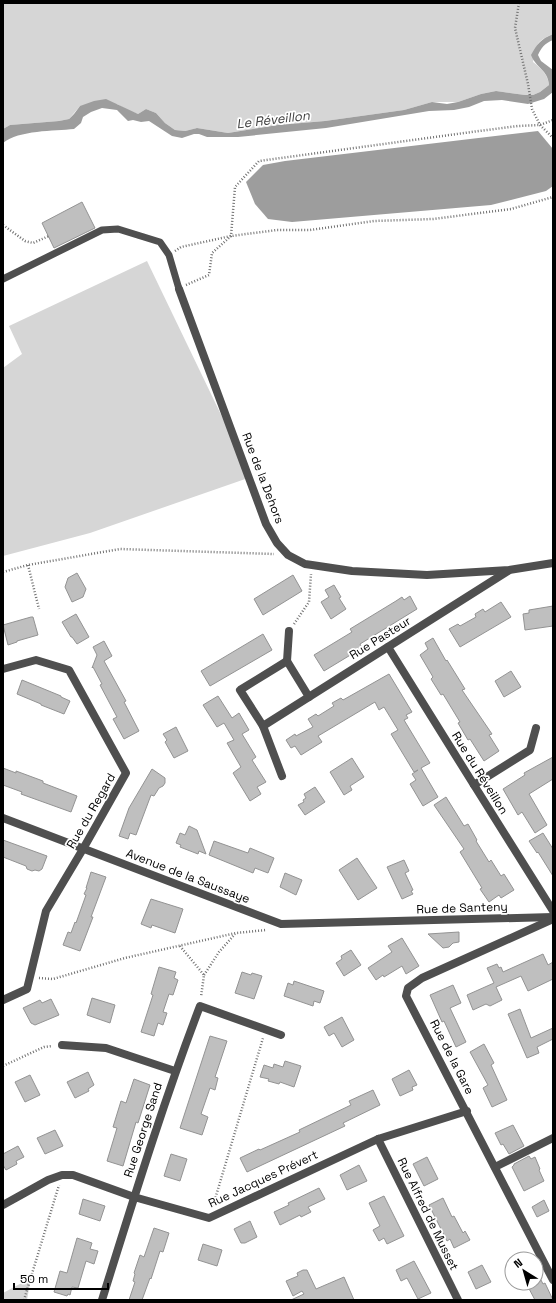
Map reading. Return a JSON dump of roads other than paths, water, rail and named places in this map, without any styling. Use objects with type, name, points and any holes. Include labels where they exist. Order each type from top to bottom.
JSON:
[{"type":"street","name":"Rue de la Dehors","points":[[179,289],[266,524],[278,543],[288,555],[305,564],[352,571],[427,575],[509,570],[553,563]]},
{"type":"street","name":"Rue Pasteur","points":[[263,726],[509,570]]},
{"type":"street","points":[[289,631],[287,661],[309,697]]},
{"type":"street","name":"Rue du Réveillon","points":[[388,647],[553,911]]},
{"type":"street","name":"Rue du Regard","points":[[3,669],[36,660],[69,670],[126,773],[46,911],[28,989],[3,1000]]},
{"type":"street","points":[[282,776],[263,726],[240,690],[287,661]]},
{"type":"street","points":[[474,785],[530,750],[536,728]]},
{"type":"street","name":"Avenue de la Saussaye","points":[[3,818],[281,924],[371,923]]},
{"type":"street","name":"Rue de Santeny","points":[[371,923],[553,918]]},
{"type":"street","name":"Rue de la Gare","points":[[553,918],[422,978],[408,988],[406,996],[553,1280]]},
{"type":"street","name":"Rue George Sand","points":[[102,1300],[134,1197],[176,1071],[200,1006],[281,1035]]},
{"type":"street","name":"Rue George Sand","points":[[62,1045],[106,1048],[176,1071]]},
{"type":"street","name":"Rue Jacques Prévert","points":[[3,1205],[48,1180],[62,1175],[73,1175],[134,1197],[209,1218],[378,1139],[466,1111]]},
{"type":"street","points":[[495,1167],[553,1138]]},
{"type":"street","name":"Rue Alfred de Musset","points":[[378,1139],[458,1300]]},
{"type":"lane","points":[[3,278],[102,230],[118,229],[160,242],[169,255],[179,289]]},
{"type":"water label","name":"Le Réveillon","points":[[273,119]]}]
